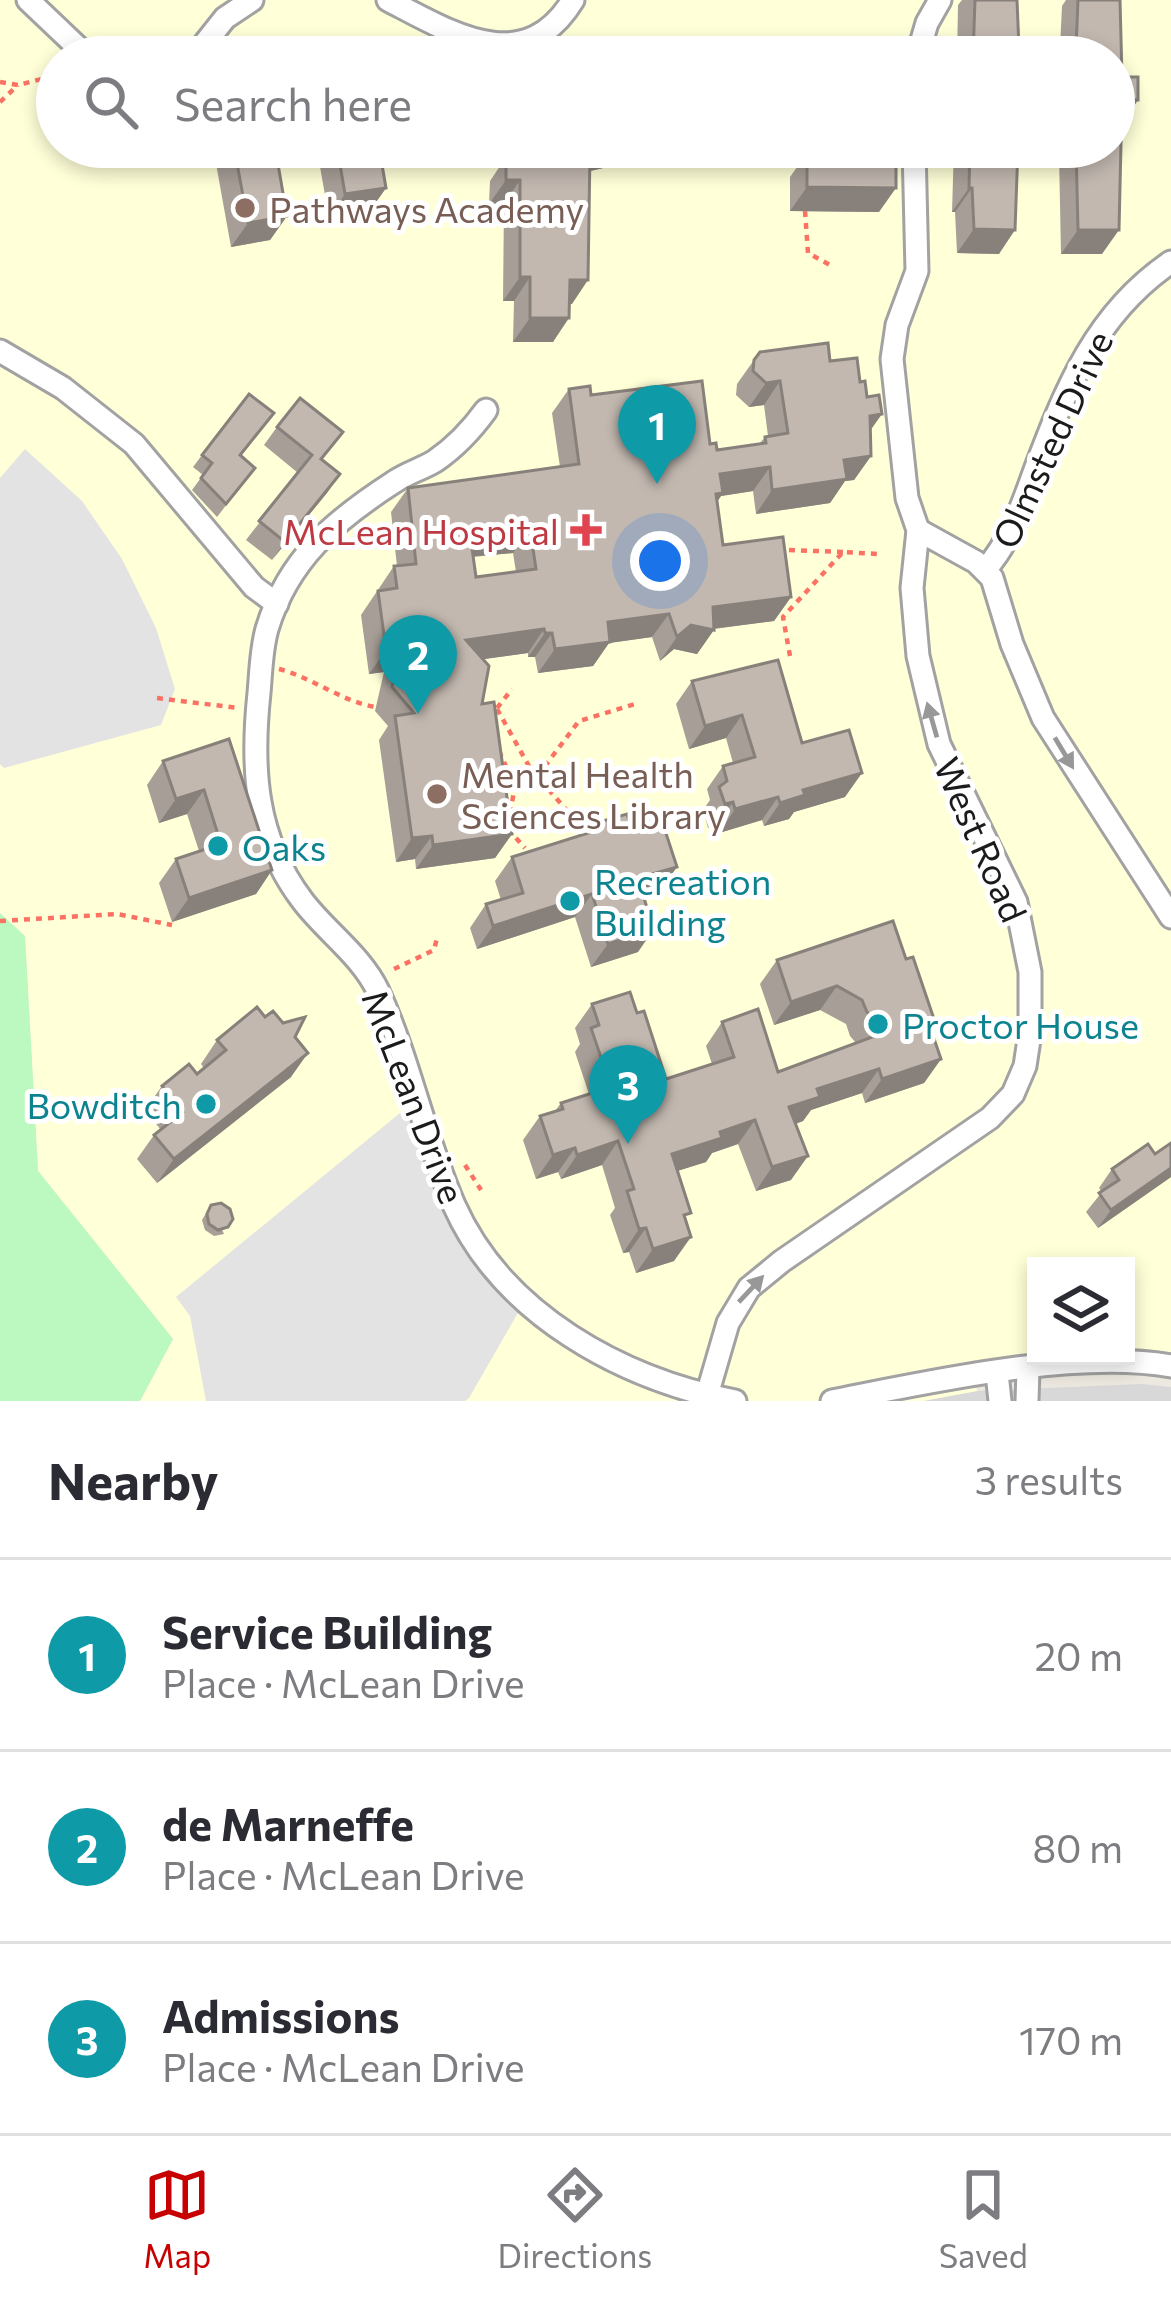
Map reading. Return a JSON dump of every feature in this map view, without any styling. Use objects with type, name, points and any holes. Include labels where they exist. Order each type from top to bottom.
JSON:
[{"type":"street","points":[[28,0],[66,36]]},
{"type":"street","points":[[211,36],[252,0]]},
{"type":"street","points":[[388,0],[464,36]]},
{"type":"street","points":[[534,36],[561,18],[573,0]]},
{"type":"street","points":[[923,36],[940,0]]},
{"type":"street","name":"West Road","points":[[707,1395],[733,1310],[749,1288],[977,1129],[1013,1094],[1025,1066],[1032,1010],[1027,940],[1016,902],[954,777],[930,714],[913,613],[918,530],[907,498],[892,359],[897,325],[917,271],[915,168]]},
{"type":"street","name":"Olmsted Drive","points":[[986,570],[1011,533],[1085,353],[1125,299],[1171,262]]},
{"type":"street","points":[[0,351],[63,388],[134,445],[254,587],[277,604]]},
{"type":"street","name":"McLean Drive","points":[[486,410],[435,461],[398,479],[326,530],[277,604],[263,646],[254,742],[255,778],[267,837],[304,904],[375,985],[457,1211],[484,1254],[556,1326],[614,1361],[735,1401]]},
{"type":"street","points":[[918,530],[986,570],[997,586],[1012,644],[1043,718],[1171,917]]},
{"type":"street","points":[[832,1401],[1028,1369],[1110,1361],[1171,1366]]},
{"type":"street","points":[[1027,1401],[1028,1369]]},
{"type":"street","points":[[997,1373],[1000,1401]]},
{"type":"path","points":[[0,82],[18,85],[36,80]]},
{"type":"path","points":[[0,102],[18,85]]},
{"type":"path","points":[[805,211],[808,253],[830,265]]},
{"type":"path","points":[[789,550],[878,554]]},
{"type":"path","points":[[790,656],[783,617],[843,552]]},
{"type":"path","points":[[279,669],[375,707]]},
{"type":"path","points":[[487,705],[490,717],[512,689]]},
{"type":"path","points":[[158,698],[238,709]]},
{"type":"path","points":[[514,786],[536,776],[554,758],[579,721],[638,703]]},
{"type":"path","points":[[497,709],[536,776],[582,828]]},
{"type":"path","points":[[496,746],[514,786],[506,827],[525,848]]},
{"type":"path","points":[[0,921],[117,914],[172,925]]},
{"type":"path","points":[[394,969],[434,950],[436,938]]},
{"type":"path","points":[[465,1165],[481,1190]]},
{"type":"shaded area","name":"McLean Hospital","points":[[0,0],[1171,0],[1171,1352],[1135,1350],[1135,1257],[1027,1257],[1027,1354],[971,1361],[977,1391],[923,1401],[140,1401],[173,1339],[38,1171],[25,937],[0,913]]},
{"type":"shaded area","points":[[25,449],[82,501],[122,559],[156,628],[175,689],[161,725],[4,768],[0,764],[0,478]]},
{"type":"shaded area","points":[[406,1108],[454,1233],[519,1311],[469,1398],[206,1401],[190,1316],[176,1297]]},
{"type":"shaded area","points":[[1171,1387],[1171,1401],[923,1401],[977,1391]]},
{"type":"green space","points":[[0,913],[25,936],[38,1171],[173,1339],[140,1401],[0,1401]]},
{"type":"building","points":[[975,0],[1017,0],[1018,36],[974,36]]},
{"type":"building","points":[[1078,0],[1120,0],[1121,36],[1077,36]]},
{"type":"building","points":[[238,168],[279,168],[287,216],[248,223]]},
{"type":"building","points":[[341,168],[383,168],[386,188],[345,194]]},
{"type":"building","points":[[506,168],[590,168],[588,280],[570,280],[569,318],[530,318],[530,277],[520,277],[520,180],[506,180]]},
{"type":"building","points":[[807,168],[896,168],[896,188],[807,187]]},
{"type":"building","points":[[969,168],[1017,168],[1015,230],[974,229]]},
{"type":"building","points":[[1077,168],[1120,168],[1119,230],[1078,230]]},
{"type":"building","points":[[828,343],[830,361],[857,358],[860,382],[865,381],[867,397],[879,395],[882,414],[870,416],[871,456],[844,460],[847,479],[772,490],[770,467],[720,474],[723,493],[716,494],[723,545],[783,537],[791,597],[713,607],[714,630],[691,625],[677,637],[669,614],[608,622],[610,642],[555,649],[552,633],[544,629],[466,640],[489,666],[482,704],[494,702],[512,834],[433,845],[432,836],[412,838],[395,716],[414,713],[392,687],[401,648],[386,650],[378,591],[397,588],[394,566],[416,564],[408,488],[579,464],[569,389],[590,386],[591,395],[702,381],[710,444],[716,443],[717,450],[766,443],[765,437],[788,433],[780,381],[766,383],[753,371],[760,352]],"holes":[[[530,529],[536,569],[476,577],[470,534]]]},
{"type":"building","points":[[249,394],[274,413],[240,455],[255,468],[226,504],[201,478],[212,463],[202,455]]},
{"type":"building","points":[[300,398],[343,432],[321,459],[340,474],[285,542],[259,521],[312,455],[277,427]]},
{"type":"building","points":[[778,660],[802,743],[849,730],[862,773],[803,790],[805,795],[780,803],[778,797],[735,809],[733,802],[725,804],[719,787],[727,781],[723,766],[755,757],[742,715],[705,726],[692,681]]},
{"type":"building","points":[[229,739],[272,870],[189,898],[176,859],[221,844],[204,790],[176,799],[163,761]]},
{"type":"building","name":"Recreation Building","points":[[627,814],[630,824],[660,815],[677,867],[652,874],[654,881],[640,886],[654,929],[608,944],[592,894],[493,926],[486,904],[523,893],[512,857],[601,829],[599,822]]},
{"type":"building","points":[[893,921],[906,959],[913,957],[934,1019],[928,1021],[941,1059],[882,1079],[879,1069],[817,1089],[820,1097],[789,1107],[808,1156],[772,1167],[755,1120],[720,1132],[722,1138],[672,1154],[691,1213],[684,1215],[691,1237],[653,1249],[646,1228],[639,1229],[627,1191],[634,1189],[618,1141],[577,1155],[575,1148],[553,1155],[540,1116],[563,1109],[561,1103],[611,1087],[591,1028],[599,1025],[592,1004],[630,992],[637,1013],[644,1011],[666,1079],[734,1057],[722,1022],[758,1009],[778,1072],[886,1032],[862,1000],[837,986],[791,1002],[777,960]]},
{"type":"building","name":"Bowditch","points":[[257,1007],[265,1017],[273,1011],[283,1023],[305,1017],[295,1037],[308,1053],[174,1159],[154,1135],[183,1112],[162,1086],[189,1064],[197,1074],[226,1050],[217,1040]]},
{"type":"building","points":[[1171,1143],[1171,1168],[1111,1210],[1099,1193],[1119,1180],[1112,1169],[1148,1144],[1155,1154]]},
{"type":"building","points":[[221,1203],[233,1219],[218,1230],[209,1224],[207,1214],[211,1205]]},
{"type":"place","name":"Pathways Academy","points":[[245,208]]},
{"type":"place","name":"Service Building","points":[[657,484]]},
{"type":"place","name":"McLean Hospital","points":[[586,530]]},
{"type":"place","name":"de Marneffe","points":[[418,714]]},
{"type":"place","name":"Mental Health Sciences Library","points":[[437,794]]},
{"type":"place","name":"Oaks","points":[[218,846]]},
{"type":"place","name":"Recreation Building","points":[[570,901]]},
{"type":"place","name":"Proctor House","points":[[878,1024]]},
{"type":"place","name":"Bowditch","points":[[206,1104]]},
{"type":"place","name":"Admissions","points":[[628,1144]]}]
